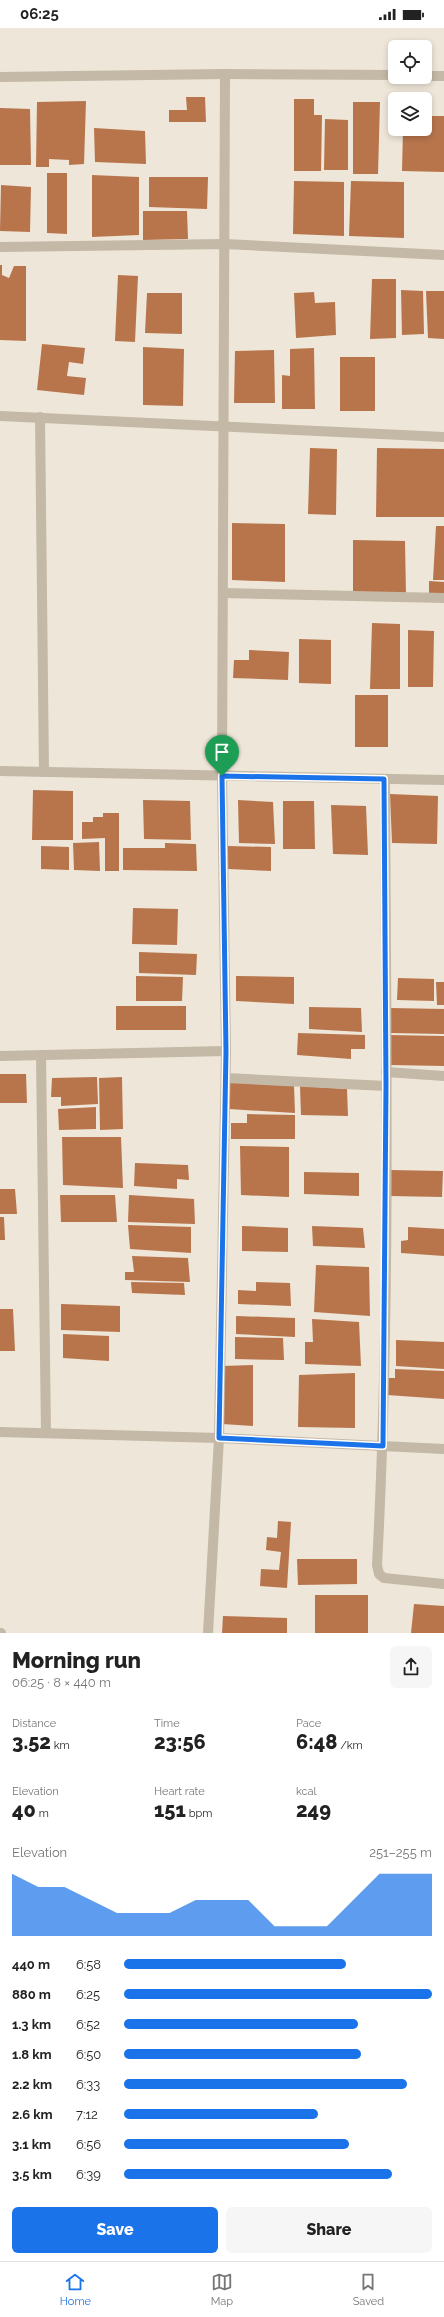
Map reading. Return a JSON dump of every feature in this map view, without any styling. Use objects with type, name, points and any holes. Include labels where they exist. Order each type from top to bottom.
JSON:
[{"type":"street","points":[[208,1633],[219,1438],[226,1078],[222,776],[225,74]]},
{"type":"street","points":[[0,77],[225,74],[388,75]]},
{"type":"street","points":[[432,76],[444,76]]},
{"type":"street","points":[[0,247],[225,244],[444,255]]},
{"type":"street","points":[[0,416],[223,425],[444,437]]},
{"type":"street","points":[[40,417],[44,772]]},
{"type":"street","points":[[223,593],[444,598]]},
{"type":"street","points":[[0,771],[444,780]]},
{"type":"street","points":[[384,779],[386,1086],[383,1446],[377,1565],[379,1574],[384,1578],[444,1584]]},
{"type":"street","points":[[0,1056],[226,1051]]},
{"type":"street","points":[[41,1055],[46,1433]]},
{"type":"street","points":[[386,1072],[444,1076]]},
{"type":"street","points":[[226,1078],[386,1086]]},
{"type":"street","points":[[0,1432],[219,1438],[444,1449]]},
{"type":"building","points":[[186,97],[205,97],[206,122],[169,122],[169,110],[187,110]]},
{"type":"building","points":[[294,99],[314,99],[314,115],[322,115],[321,171],[294,171]]},
{"type":"building","points":[[86,101],[84,164],[69,165],[69,160],[49,159],[49,167],[36,167],[37,102]]},
{"type":"building","points":[[353,102],[380,102],[378,174],[353,174]]},
{"type":"building","points":[[0,108],[30,109],[31,165],[0,165]]},
{"type":"building","points":[[432,116],[444,116],[444,172],[402,171],[403,136],[432,136]]},
{"type":"building","points":[[325,119],[348,120],[348,170],[324,170]]},
{"type":"building","points":[[94,128],[145,131],[146,164],[95,162]]},
{"type":"building","points":[[47,173],[67,173],[67,234],[47,233]]},
{"type":"building","points":[[92,175],[139,177],[139,235],[92,237]]},
{"type":"building","points":[[149,177],[208,177],[207,209],[149,207]]},
{"type":"building","points":[[294,181],[344,182],[344,236],[293,234]]},
{"type":"building","points":[[351,181],[404,182],[404,238],[349,236]]},
{"type":"building","points":[[1,185],[31,187],[30,232],[0,231]]},
{"type":"building","points":[[143,211],[187,211],[188,239],[143,240]]},
{"type":"building","points":[[0,265],[2,265],[2,275],[9,278],[14,266],[26,266],[26,341],[0,340]]},
{"type":"building","points":[[118,275],[138,276],[135,342],[115,341]]},
{"type":"building","points":[[372,279],[396,279],[396,338],[370,339]]},
{"type":"building","points":[[401,290],[423,291],[424,334],[402,335]]},
{"type":"building","points":[[426,291],[444,291],[444,339],[428,338]]},
{"type":"building","points":[[314,292],[315,303],[335,302],[336,335],[296,338],[294,293]]},
{"type":"building","points":[[147,293],[182,293],[182,334],[145,333]]},
{"type":"building","points":[[42,344],[85,348],[83,364],[69,362],[67,376],[86,378],[84,395],[37,390]]},
{"type":"building","points":[[143,347],[184,349],[183,406],[143,405]]},
{"type":"building","points":[[314,348],[315,409],[282,409],[282,375],[290,376],[290,349]]},
{"type":"building","points":[[274,350],[275,403],[234,403],[235,351]]},
{"type":"building","points":[[340,357],[375,357],[375,411],[340,411]]},
{"type":"building","points":[[310,448],[337,449],[336,515],[308,514]]},
{"type":"building","points":[[377,448],[444,449],[444,517],[376,517]]},
{"type":"building","points":[[232,523],[285,524],[285,582],[232,580]]},
{"type":"building","points":[[436,526],[444,526],[444,580],[433,580]]},
{"type":"building","points":[[353,540],[405,541],[406,595],[353,593]]},
{"type":"building","points":[[429,581],[444,582],[444,596],[429,595]]},
{"type":"building","points":[[372,623],[400,624],[400,689],[370,689]]},
{"type":"building","points":[[408,630],[434,631],[433,687],[408,687]]},
{"type":"building","points":[[299,639],[331,640],[331,684],[299,683]]},
{"type":"building","points":[[249,650],[289,652],[288,680],[233,678],[234,660],[249,660]]},
{"type":"building","points":[[355,695],[388,695],[388,747],[355,747]]},
{"type":"building","points":[[33,790],[73,791],[73,840],[32,840]]},
{"type":"building","points":[[390,794],[438,796],[437,844],[392,843]]},
{"type":"building","points":[[143,800],[190,801],[191,840],[144,839]]},
{"type":"building","points":[[238,800],[273,802],[275,844],[239,843]]},
{"type":"building","points":[[283,801],[314,801],[315,849],[283,849]]},
{"type":"building","points":[[331,805],[366,806],[368,855],[333,854]]},
{"type":"building","points":[[103,813],[119,813],[119,871],[105,871],[105,838],[82,839],[82,822],[93,822],[93,817],[103,817]]},
{"type":"building","points":[[99,842],[100,871],[74,870],[73,843]]},
{"type":"building","points":[[165,843],[196,844],[197,871],[123,870],[123,848],[165,848]]},
{"type":"building","points":[[41,846],[69,847],[69,870],[41,869]]},
{"type":"building","points":[[227,846],[271,847],[271,871],[228,869]]},
{"type":"building","points":[[133,908],[178,909],[177,945],[132,944]]},
{"type":"building","points":[[139,952],[197,954],[196,975],[139,973]]},
{"type":"building","points":[[136,976],[183,977],[182,1001],[136,1001]]},
{"type":"building","points":[[236,976],[294,977],[294,1004],[236,1001]]},
{"type":"building","points":[[398,978],[434,979],[434,1001],[397,1000]]},
{"type":"building","points":[[436,982],[444,982],[444,1005],[437,1005]]},
{"type":"building","points":[[116,1006],[186,1006],[186,1030],[116,1030]]},
{"type":"building","points":[[309,1007],[361,1008],[362,1032],[309,1029]]},
{"type":"building","points":[[391,1008],[444,1009],[444,1034],[391,1033]]},
{"type":"building","points":[[298,1033],[365,1035],[365,1049],[351,1049],[351,1059],[297,1055]]},
{"type":"building","points":[[388,1035],[444,1036],[444,1066],[390,1065]]},
{"type":"building","points":[[0,1074],[26,1074],[27,1103],[0,1103]]},
{"type":"building","points":[[97,1077],[98,1104],[61,1106],[61,1097],[51,1097],[52,1078]]},
{"type":"building","points":[[122,1077],[123,1129],[100,1130],[99,1078]]},
{"type":"building","points":[[229,1082],[294,1086],[295,1113],[229,1109]]},
{"type":"building","points":[[300,1086],[347,1089],[348,1116],[301,1115]]},
{"type":"building","points":[[96,1107],[96,1129],[59,1130],[58,1109]]},
{"type":"building","points":[[247,1114],[295,1115],[295,1139],[231,1139],[231,1123],[247,1123]]},
{"type":"building","points":[[62,1137],[121,1137],[123,1188],[63,1185]]},
{"type":"building","points":[[240,1146],[289,1147],[289,1197],[241,1195]]},
{"type":"building","points":[[135,1163],[188,1165],[189,1180],[177,1179],[177,1189],[134,1186]]},
{"type":"building","points":[[391,1170],[443,1171],[442,1197],[391,1196]]},
{"type":"building","points":[[304,1172],[359,1173],[359,1196],[304,1194]]},
{"type":"building","points":[[0,1189],[15,1189],[17,1214],[0,1214]]},
{"type":"building","points":[[60,1195],[115,1195],[117,1222],[61,1222]]},
{"type":"building","points":[[129,1195],[194,1199],[195,1224],[128,1222]]},
{"type":"building","points":[[0,1217],[4,1217],[5,1240],[0,1240]]},
{"type":"building","points":[[128,1225],[191,1227],[191,1253],[130,1249]]},
{"type":"building","points":[[242,1226],[288,1228],[288,1252],[242,1251]]},
{"type":"building","points":[[312,1226],[363,1228],[365,1248],[313,1246]]},
{"type":"building","points":[[408,1227],[444,1229],[444,1256],[401,1253],[401,1241],[408,1240]]},
{"type":"building","points":[[132,1256],[188,1258],[190,1282],[125,1280],[125,1272],[134,1272]]},
{"type":"building","points":[[316,1265],[369,1267],[370,1316],[314,1312]]},
{"type":"building","points":[[131,1282],[184,1283],[185,1295],[132,1293]]},
{"type":"building","points":[[256,1282],[290,1283],[291,1306],[238,1304],[238,1290],[256,1291]]},
{"type":"building","points":[[61,1304],[120,1306],[120,1332],[61,1330]]},
{"type":"building","points":[[0,1309],[13,1309],[15,1351],[0,1351]]},
{"type":"building","points":[[236,1316],[295,1318],[295,1337],[236,1334]]},
{"type":"building","points":[[312,1319],[359,1322],[361,1366],[305,1364],[305,1342],[313,1342]]},
{"type":"building","points":[[63,1334],[109,1336],[109,1361],[63,1358]]},
{"type":"building","points":[[235,1337],[283,1338],[284,1360],[235,1359]]},
{"type":"building","points":[[396,1340],[444,1342],[444,1369],[396,1366]]},
{"type":"building","points":[[253,1365],[253,1426],[222,1424],[222,1366]]},
{"type":"building","points":[[395,1369],[444,1371],[444,1399],[387,1395],[387,1378],[395,1378]]},
{"type":"building","points":[[355,1373],[355,1428],[298,1427],[299,1375]]},
{"type":"building","points":[[278,1521],[291,1522],[287,1588],[260,1586],[261,1569],[279,1570],[281,1552],[266,1550],[267,1537],[277,1538]]},
{"type":"building","points":[[297,1559],[357,1559],[357,1584],[298,1585]]},
{"type":"building","points":[[315,1595],[368,1595],[368,1633],[315,1633]]},
{"type":"building","points":[[414,1604],[444,1606],[444,1633],[411,1633]]},
{"type":"building","points":[[223,1616],[287,1618],[287,1633],[222,1633]]},
{"type":"route","points":[[222,776],[384,779],[386,1086],[383,1446],[219,1438],[226,1051],[222,776]]}]
